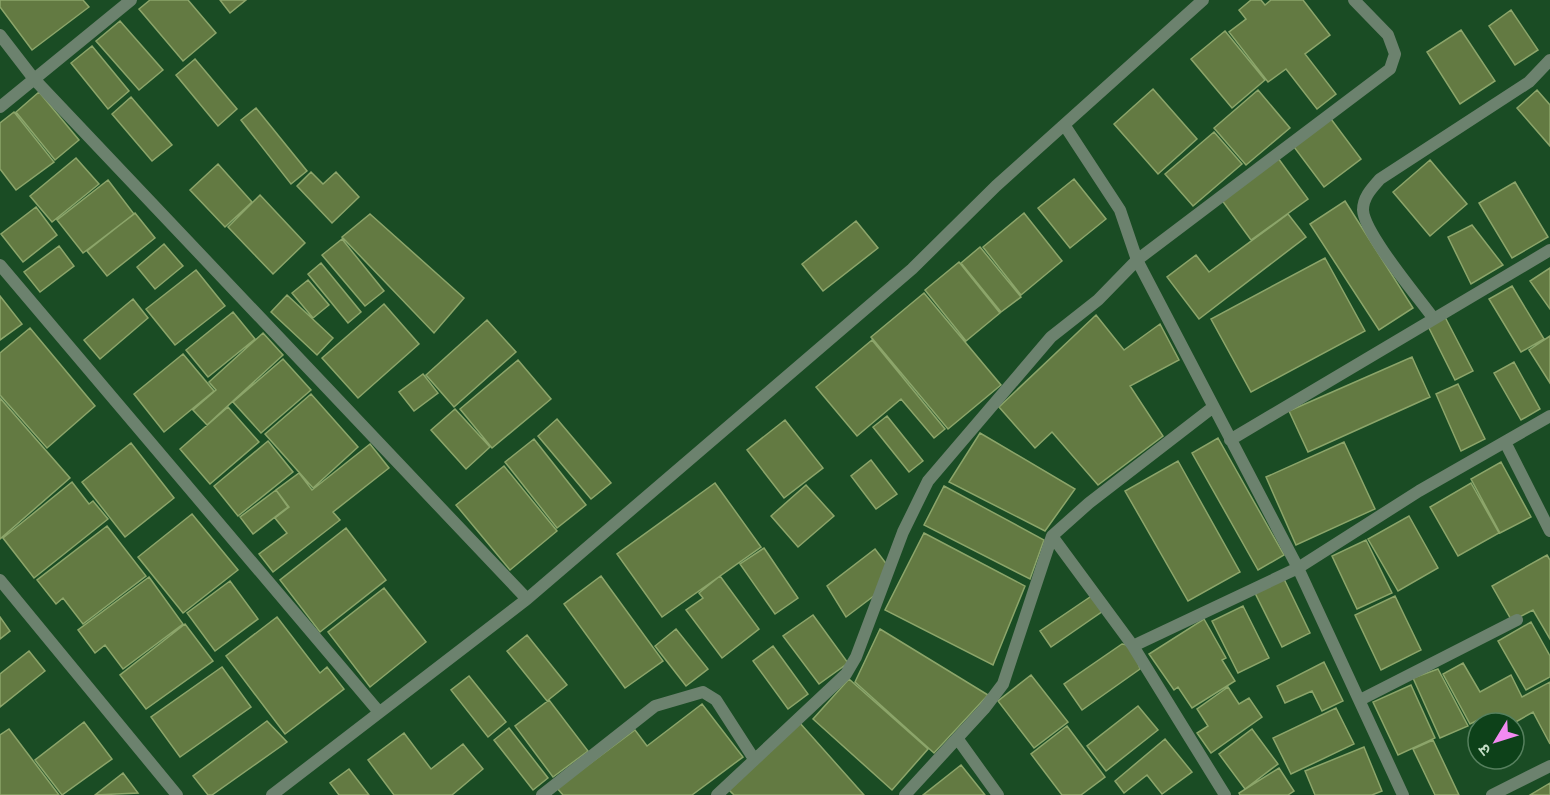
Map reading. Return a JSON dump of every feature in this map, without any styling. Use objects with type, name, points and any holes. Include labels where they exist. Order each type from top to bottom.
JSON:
[{"type":"street","points":[[0,107],[131,0]]},
{"type":"street","points":[[272,795],[527,599],[912,269],[996,186],[1203,0]]},
{"type":"street","points":[[717,795],[819,702],[846,674],[856,657],[903,532],[928,481],[1051,337],[1098,300],[1137,260],[1390,69],[1395,54],[1388,35],[1354,0]]},
{"type":"street","points":[[0,35],[34,79],[527,599]]},
{"type":"street","points":[[1434,319],[1368,227],[1363,208],[1367,193],[1380,179],[1530,82],[1550,60]]},
{"type":"street","points":[[1065,126],[1120,210],[1137,260],[1212,408],[1298,568],[1403,795]]},
{"type":"street","points":[[1230,440],[1550,250]]},
{"type":"street","points":[[0,265],[379,712]]},
{"type":"street","points":[[905,795],[1003,684],[1052,536],[1089,503],[1212,408]]},
{"type":"street","points":[[1133,646],[1298,568],[1419,491],[1550,416]]},
{"type":"street","points":[[1505,442],[1550,531]]},
{"type":"street","points":[[1052,536],[1133,646],[1225,795]]},
{"type":"street","points":[[0,580],[177,795]]},
{"type":"street","points":[[1359,700],[1517,620]]},
{"type":"street","points":[[542,795],[655,706],[703,692],[716,700],[754,759]]},
{"type":"street","points":[[957,738],[998,795]]},
{"type":"street","points":[[1492,795],[1550,766]]},
{"type":"building","points":[[0,0],[83,0],[89,7],[32,50],[0,7]]},
{"type":"building","points":[[150,0],[188,0],[216,33],[183,61],[139,9]]},
{"type":"building","points":[[220,0],[246,0],[230,13]]},
{"type":"building","points":[[1251,0],[1261,0],[1265,5],[1271,0],[1303,0],[1330,35],[1305,54],[1336,94],[1317,109],[1286,69],[1268,82],[1229,32],[1246,19],[1239,10]]},
{"type":"building","points":[[1511,10],[1538,50],[1515,65],[1489,26]]},
{"type":"building","points":[[120,21],[163,70],[139,90],[96,41]]},
{"type":"building","points":[[1461,30],[1495,81],[1460,104],[1427,52]]},
{"type":"building","points":[[1225,31],[1265,80],[1232,108],[1191,59]]},
{"type":"building","points":[[92,46],[129,91],[108,109],[71,63]]},
{"type":"building","points":[[195,59],[237,109],[218,126],[176,75]]},
{"type":"building","points":[[1153,89],[1197,139],[1158,174],[1114,124]]},
{"type":"building","points":[[1258,90],[1290,128],[1246,165],[1214,128]]},
{"type":"building","points":[[1537,90],[1550,105],[1550,146],[1517,108]]},
{"type":"building","points":[[39,92],[79,140],[55,160],[16,112]]},
{"type":"building","points":[[131,97],[172,145],[152,161],[112,114]]},
{"type":"building","points":[[256,108],[307,171],[291,184],[241,120]]},
{"type":"building","points":[[14,112],[54,162],[16,190],[0,169],[0,123]]},
{"type":"building","points":[[1331,119],[1361,159],[1324,187],[1294,147]]},
{"type":"building","points":[[1214,132],[1242,164],[1193,206],[1165,174]]},
{"type":"building","points":[[76,158],[99,184],[52,222],[30,196]]},
{"type":"building","points":[[1278,158],[1308,199],[1251,240],[1221,199]]},
{"type":"building","points":[[1430,160],[1467,204],[1430,236],[1393,192]]},
{"type":"building","points":[[218,164],[252,202],[225,227],[190,190]]},
{"type":"building","points":[[311,172],[323,184],[336,172],[359,197],[332,223],[297,186]]},
{"type":"building","points":[[1074,179],[1106,219],[1070,248],[1038,208]]},
{"type":"building","points":[[108,180],[134,214],[83,253],[57,220]]},
{"type":"building","points":[[1515,182],[1548,237],[1512,258],[1479,203]]},
{"type":"building","points":[[260,195],[305,243],[273,274],[228,227]]},
{"type":"building","points":[[1345,201],[1413,308],[1379,330],[1310,224]]},
{"type":"building","points":[[36,207],[57,235],[23,262],[1,234]]},
{"type":"building","points":[[135,213],[155,238],[107,276],[87,251]]},
{"type":"building","points":[[1024,213],[1062,261],[1021,295],[983,247]]},
{"type":"building","points":[[370,214],[464,298],[434,333],[342,237]]},
{"type":"building","points":[[1288,214],[1306,237],[1199,319],[1167,277],[1196,255],[1209,272]]},
{"type":"building","points":[[856,221],[878,248],[823,291],[802,264]]},
{"type":"building","points":[[1472,225],[1503,265],[1471,284],[1448,237]]},
{"type":"building","points":[[342,239],[384,291],[365,306],[322,255]]},
{"type":"building","points":[[164,244],[183,266],[155,289],[137,267]]},
{"type":"building","points":[[59,246],[74,266],[40,292],[24,272]]},
{"type":"building","points":[[980,247],[1021,297],[1001,312],[961,263]]},
{"type":"building","points":[[1325,258],[1365,331],[1251,392],[1211,319]]},
{"type":"building","points":[[959,262],[1000,313],[966,341],[925,290]]},
{"type":"building","points":[[321,263],[361,312],[348,323],[308,274]]},
{"type":"building","points":[[1550,268],[1550,309],[1530,281]]},
{"type":"building","points":[[196,270],[225,306],[175,345],[146,309]]},
{"type":"building","points":[[308,280],[329,305],[313,318],[292,293]]},
{"type":"building","points":[[1512,286],[1544,339],[1521,352],[1489,299]]},
{"type":"building","points":[[924,293],[1001,385],[948,429],[871,337]]},
{"type":"building","points":[[287,295],[333,338],[317,355],[271,312]]},
{"type":"building","points":[[0,296],[22,324],[0,340]]},
{"type":"building","points":[[133,299],[148,318],[100,359],[84,340]]},
{"type":"building","points":[[384,304],[419,344],[358,398],[322,358]]},
{"type":"building","points":[[233,312],[255,339],[208,377],[186,350]]},
{"type":"building","points":[[1096,315],[1124,350],[1160,324],[1179,360],[1130,386],[1163,436],[1098,485],[1052,432],[1035,448],[999,407]]},
{"type":"building","points":[[1445,317],[1473,371],[1455,380],[1428,326]]},
{"type":"building","points":[[487,320],[516,352],[454,407],[426,375]]},
{"type":"building","points":[[30,328],[95,406],[47,448],[0,395],[0,353]]},
{"type":"building","points":[[263,333],[283,355],[207,425],[193,410],[216,390],[209,382]]},
{"type":"building","points":[[1550,336],[1550,383],[1529,350]]},
{"type":"building","points":[[872,340],[945,429],[934,438],[901,399],[857,436],[816,387]]},
{"type":"building","points":[[183,354],[214,391],[164,432],[134,394]]},
{"type":"building","points":[[1412,357],[1430,397],[1308,452],[1289,411]]},
{"type":"building","points":[[283,359],[311,390],[261,433],[233,402]]},
{"type":"building","points":[[518,360],[551,399],[492,448],[460,409]]},
{"type":"building","points":[[1514,362],[1540,409],[1521,420],[1494,373]]},
{"type":"building","points":[[423,374],[438,393],[414,411],[399,392]]},
{"type":"building","points":[[1458,384],[1485,439],[1461,451],[1436,394]]},
{"type":"building","points":[[311,394],[358,447],[313,488],[265,434]]},
{"type":"building","points":[[0,398],[70,478],[0,539]]},
{"type":"building","points":[[228,407],[259,442],[210,484],[180,449]]},
{"type":"building","points":[[455,409],[490,447],[466,469],[431,430]]},
{"type":"building","points":[[887,416],[923,461],[909,472],[873,427]]},
{"type":"building","points":[[557,419],[611,483],[591,499],[538,436]]},
{"type":"building","points":[[785,420],[823,468],[784,498],[747,450]]},
{"type":"building","points":[[980,433],[1075,489],[1045,531],[949,482]]},
{"type":"building","points":[[1218,438],[1284,555],[1258,570],[1192,453]]},
{"type":"building","points":[[534,439],[586,505],[557,528],[505,462]]},
{"type":"building","points":[[268,441],[293,472],[238,516],[214,486]]},
{"type":"building","points":[[1344,442],[1375,509],[1296,545],[1266,477]]},
{"type":"building","points":[[131,443],[174,498],[125,537],[82,482]]},
{"type":"building","points":[[370,444],[389,468],[333,512],[340,520],[273,572],[259,554],[287,533],[275,518],[289,507],[276,490],[299,473],[312,490]]},
{"type":"building","points":[[871,460],[897,494],[876,509],[851,476]]},
{"type":"building","points":[[1178,461],[1240,572],[1188,601],[1125,491]]},
{"type":"building","points":[[1501,462],[1531,517],[1500,533],[1471,479]]},
{"type":"building","points":[[504,466],[557,531],[510,570],[456,505]]},
{"type":"building","points":[[72,482],[89,504],[93,501],[108,519],[34,578],[3,538]]},
{"type":"building","points":[[715,483],[761,547],[662,617],[617,554]]},
{"type":"building","points":[[1471,483],[1499,533],[1458,556],[1430,507]]},
{"type":"building","points":[[806,485],[834,516],[798,547],[771,516]]},
{"type":"building","points":[[944,486],[1044,540],[1030,579],[924,525]]},
{"type":"building","points":[[276,490],[288,507],[253,534],[240,517]]},
{"type":"building","points":[[192,514],[238,570],[183,613],[138,557]]},
{"type":"building","points":[[1409,516],[1438,568],[1398,591],[1368,539]]},
{"type":"building","points":[[107,526],[146,576],[83,624],[63,598],[56,604],[37,580]]},
{"type":"building","points":[[346,528],[386,580],[320,632],[280,580]]},
{"type":"building","points":[[924,533],[1025,586],[993,665],[885,610]]},
{"type":"building","points":[[1366,540],[1392,593],[1357,609],[1332,556]]},
{"type":"building","points":[[764,548],[798,598],[775,614],[740,564]]},
{"type":"building","points":[[875,549],[888,566],[875,595],[846,617],[827,586]]},
{"type":"building","points":[[1547,555],[1550,560],[1550,639],[1533,610],[1512,621],[1492,586]]},
{"type":"building","points":[[601,576],[663,661],[625,688],[564,604]]},
{"type":"building","points":[[720,576],[759,629],[722,658],[686,610],[703,598],[699,593]]},
{"type":"building","points":[[149,577],[183,624],[123,669],[105,645],[95,653],[78,630]]},
{"type":"building","points":[[1284,579],[1310,633],[1282,647],[1255,593]]},
{"type":"building","points":[[230,581],[258,619],[215,651],[187,613]]},
{"type":"building","points":[[384,588],[426,642],[370,687],[328,632]]},
{"type":"building","points":[[1093,595],[1103,611],[1051,647],[1040,631]]},
{"type":"building","points":[[1395,596],[1421,650],[1381,670],[1355,615]]},
{"type":"building","points":[[1243,606],[1269,658],[1238,673],[1212,621]]},
{"type":"building","points":[[813,615],[848,663],[819,684],[783,636]]},
{"type":"building","points":[[0,617],[10,631],[0,639]]},
{"type":"building","points":[[277,617],[320,673],[327,667],[344,689],[285,734],[226,656]]},
{"type":"building","points":[[1204,619],[1226,658],[1222,660],[1235,681],[1192,708],[1178,687],[1174,690],[1149,654]]},
{"type":"building","points":[[1531,622],[1550,656],[1550,677],[1526,690],[1498,641]]},
{"type":"building","points":[[185,624],[213,661],[146,709],[120,675]]},
{"type":"building","points":[[676,629],[708,669],[686,686],[655,646]]},
{"type":"building","points":[[880,629],[988,695],[934,753],[855,682]]},
{"type":"building","points":[[527,635],[567,685],[547,701],[507,651]]},
{"type":"building","points":[[1122,644],[1133,646],[1140,669],[1082,710],[1064,684]]},
{"type":"building","points":[[773,646],[808,694],[788,709],[753,661]]},
{"type":"building","points":[[29,651],[45,671],[0,707],[0,674]]},
{"type":"building","points":[[1324,662],[1343,701],[1322,711],[1312,691],[1285,703],[1277,686]]},
{"type":"building","points":[[1463,663],[1480,692],[1511,675],[1522,697],[1550,682],[1550,744],[1533,712],[1526,716],[1526,711],[1466,711],[1466,717],[1443,674]]},
{"type":"building","points":[[222,667],[251,707],[180,757],[151,717]]},
{"type":"building","points":[[1438,669],[1466,722],[1466,727],[1440,738],[1413,678]]},
{"type":"building","points":[[1031,675],[1068,722],[1034,748],[998,701]]},
{"type":"building","points":[[469,676],[506,722],[488,737],[451,690]]},
{"type":"building","points":[[849,679],[928,749],[892,790],[813,719]]},
{"type":"building","points":[[1411,685],[1435,738],[1398,755],[1373,702]]},
{"type":"building","points":[[1228,687],[1239,704],[1249,698],[1262,717],[1211,753],[1197,733],[1208,726],[1197,709]]},
{"type":"building","points":[[549,700],[588,751],[553,777],[515,726]]},
{"type":"building","points":[[702,704],[743,757],[692,795],[563,795],[557,788],[635,730],[647,746]]},
{"type":"building","points":[[1138,706],[1158,730],[1106,771],[1087,746]]},
{"type":"building","points":[[1336,708],[1354,744],[1291,774],[1273,738]]},
{"type":"building","points":[[267,721],[287,742],[212,795],[208,795],[193,776]]},
{"type":"building","points":[[84,722],[112,759],[62,795],[35,760]]},
{"type":"building","points":[[799,722],[864,795],[734,795],[728,789]]},
{"type":"building","points":[[1067,726],[1105,777],[1081,795],[1062,795],[1031,754]]},
{"type":"building","points":[[509,728],[548,778],[533,790],[494,740]]},
{"type":"building","points":[[9,729],[59,795],[0,795],[0,735]]},
{"type":"building","points":[[1252,729],[1278,764],[1245,789],[1219,754]]},
{"type":"building","points":[[404,733],[431,769],[463,744],[483,769],[452,795],[394,795],[368,760]]},
{"type":"building","points":[[1165,739],[1192,772],[1162,794],[1147,775],[1124,793],[1115,781]]},
{"type":"building","points":[[1433,740],[1459,795],[1435,795],[1413,749]]},
{"type":"building","points":[[1364,747],[1382,791],[1372,795],[1315,795],[1305,771]]},
{"type":"building","points":[[961,765],[985,795],[923,795]]},
{"type":"building","points":[[1279,768],[1294,791],[1288,795],[1240,795],[1239,793]]},
{"type":"building","points":[[349,769],[369,795],[339,795],[330,783]]},
{"type":"building","points":[[123,773],[138,793],[95,795]]},
{"type":"building","points":[[1550,783],[1550,795],[1530,795]]}]
